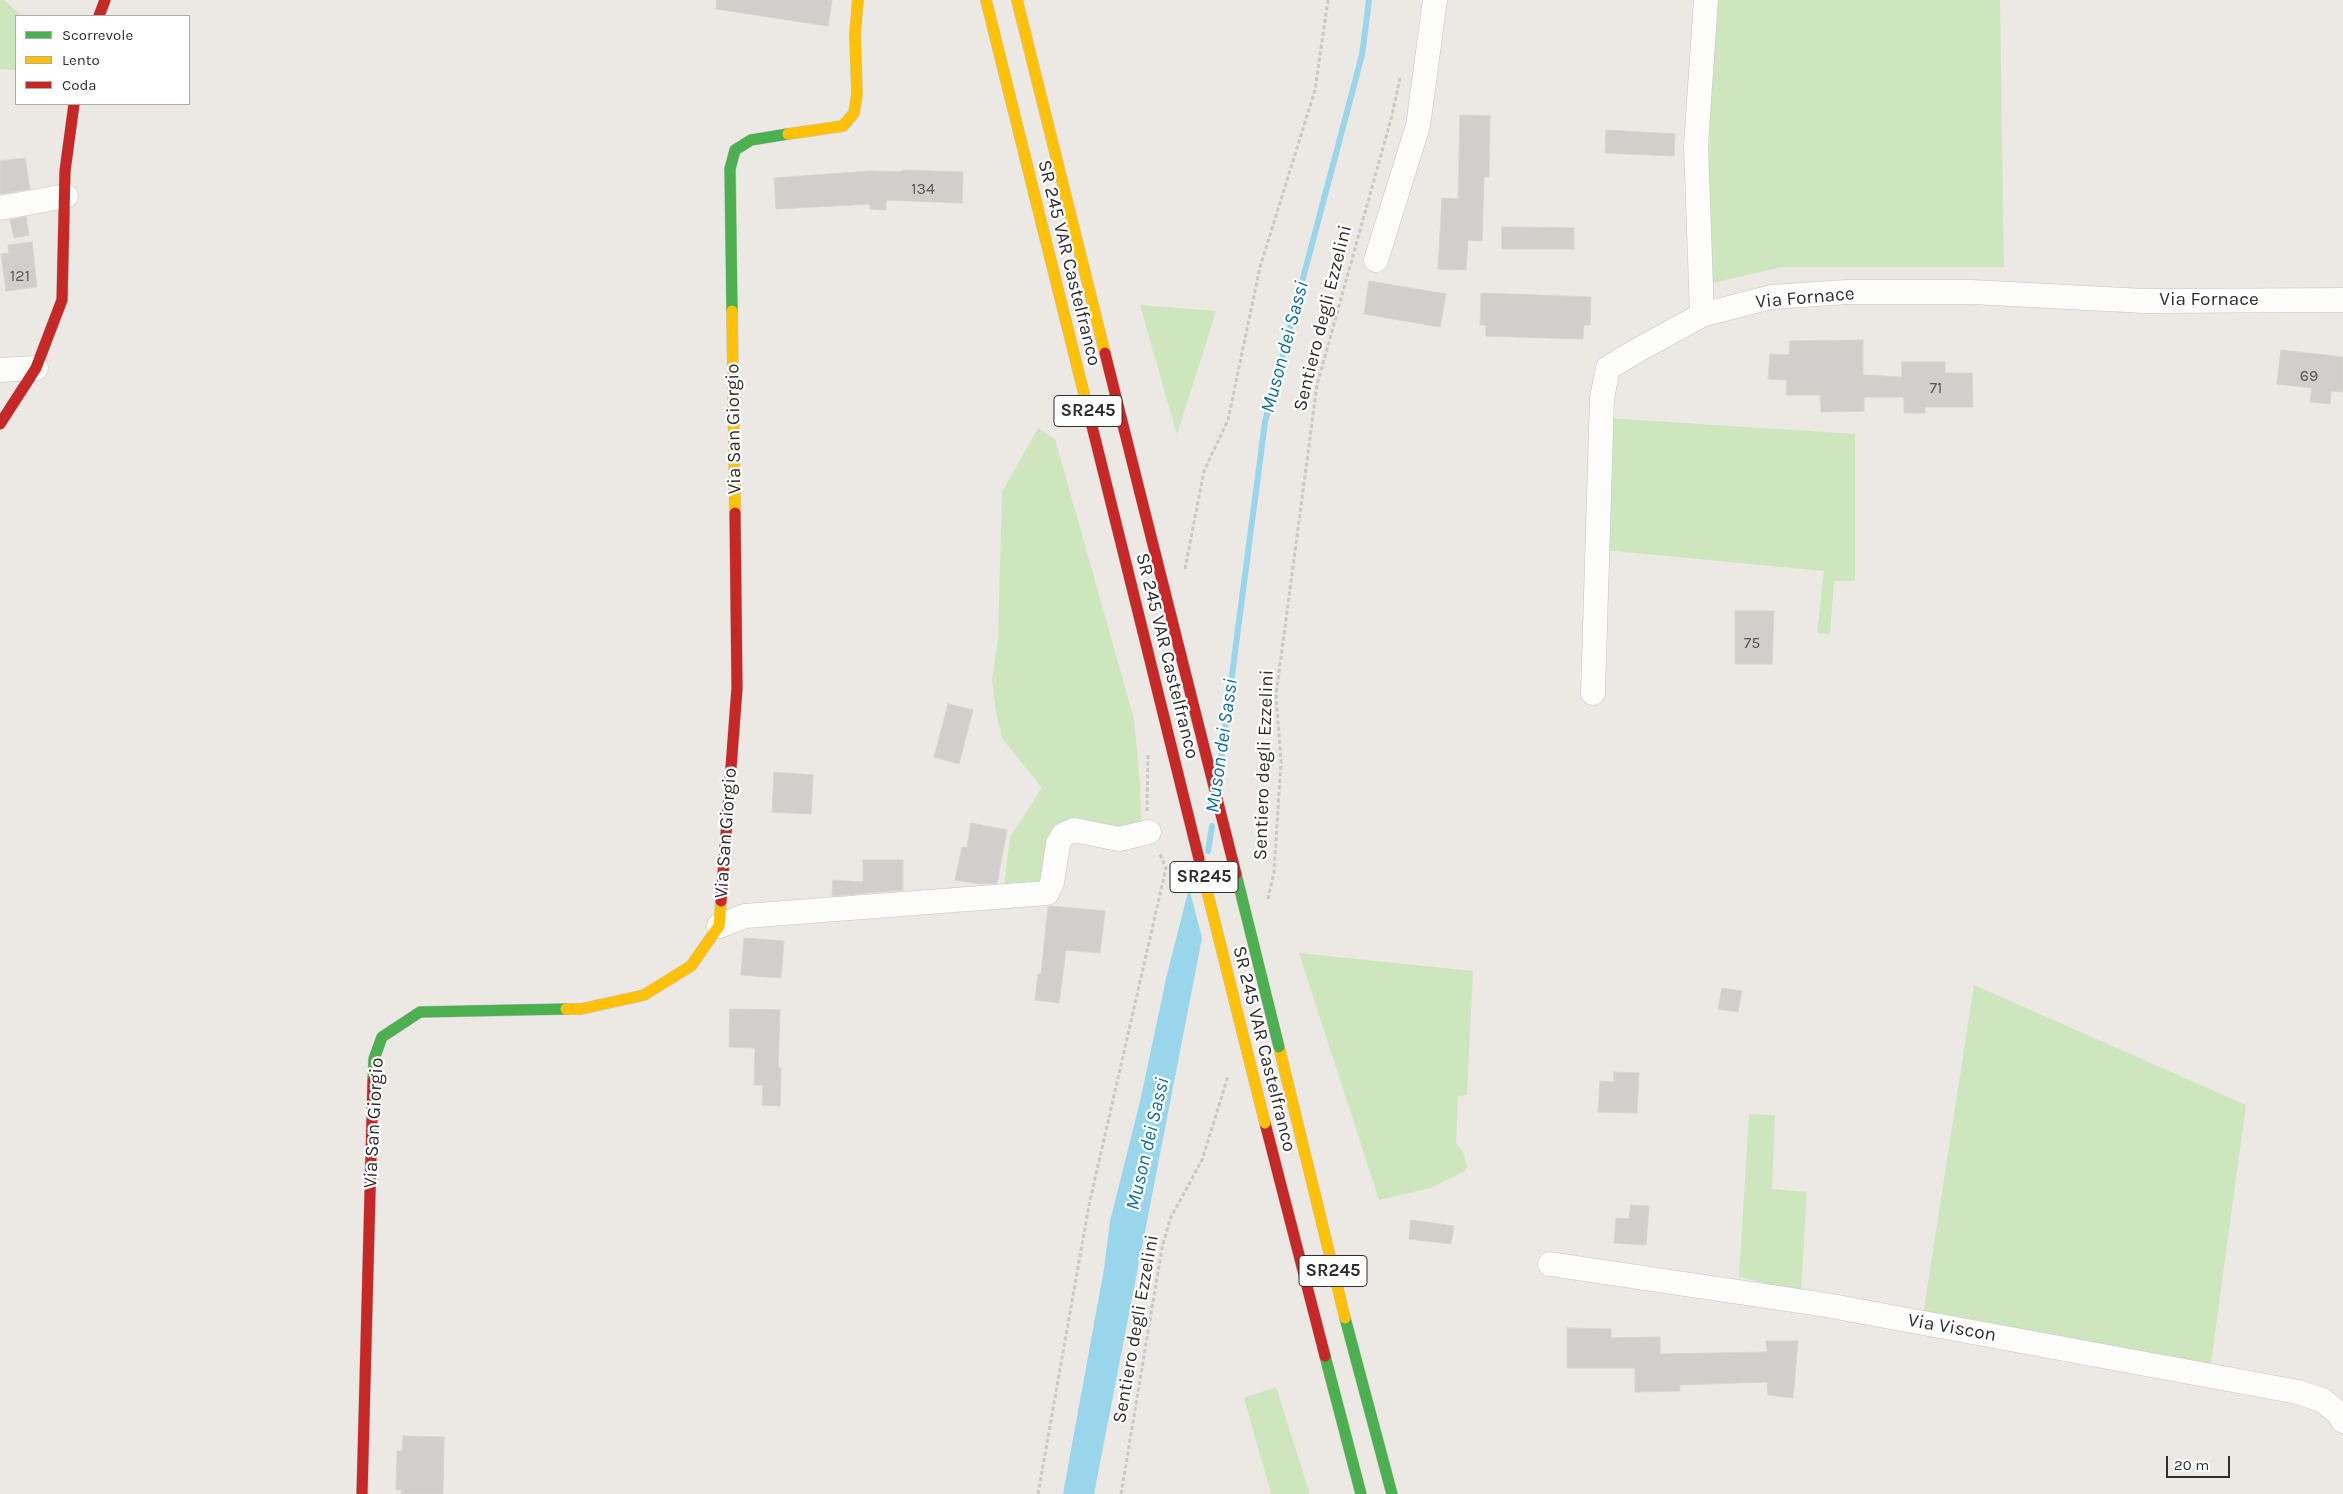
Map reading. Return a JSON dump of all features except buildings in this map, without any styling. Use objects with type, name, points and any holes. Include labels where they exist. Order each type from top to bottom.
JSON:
[{"type":"main road","name":"Via San Giorgio","points":[[362,1494],[374,1059],[382,1037],[420,1012],[582,1009],[644,995],[691,966],[719,926],[737,688],[730,169],[735,150],[750,140],[843,126],[854,113],[857,94],[855,34],[858,0]]},
{"type":"main road","name":"SR 245 VAR Castelfranco","points":[[986,0],[1264,1123],[1361,1494]]},
{"type":"main road","name":"SR 245 VAR Castelfranco","points":[[1017,0],[1280,1047],[1344,1316],[1392,1494]]},
{"type":"main road","points":[[99,15],[102,1]]},
{"type":"main road","points":[[0,424],[36,368],[62,300],[66,172],[74,105]]},
{"type":"street","points":[[1376,260],[1418,126],[1434,0]]},
{"type":"street","points":[[1702,315],[1696,145],[1706,0]]},
{"type":"street","points":[[0,208],[66,196]]},
{"type":"street","name":"Via Fornace","points":[[1593,693],[1602,398],[1608,368],[1702,315],[1772,297],[1847,292],[1972,292],[2144,300],[2343,300]]},
{"type":"street","points":[[0,370],[36,368]]},
{"type":"street","points":[[719,926],[745,916],[1047,893],[1052,883],[1058,844],[1063,835],[1074,830],[1118,839],[1149,832]]},
{"type":"street","name":"Via Viscon","points":[[1550,1264],[1826,1305],[2298,1392],[2322,1400],[2338,1413],[2343,1421]]},
{"type":"path","name":"Sentiero degli Ezzelini","points":[[1268,900],[1274,872],[1280,762],[1276,695],[1317,385],[1391,119],[1401,72]]},
{"type":"path","name":"Sentiero degli Ezzelini","points":[[1121,1494],[1162,1248],[1170,1219],[1202,1160],[1230,1068]]},
{"type":"green space","points":[[0,0],[4,0],[21,15],[15,15],[15,70],[0,69]]},
{"type":"green space","points":[[1712,0],[2000,0],[2004,267],[1783,267],[1707,284]]},
{"type":"green space","points":[[1140,305],[1216,311],[1177,435]]},
{"type":"green space","points":[[1607,418],[1855,434],[1855,581],[1834,581],[1830,634],[1817,633],[1824,571],[1604,550]]},
{"type":"green space","points":[[1038,428],[1055,439],[1134,719],[1140,783],[1141,823],[1118,828],[1065,822],[1042,885],[1004,885],[1010,837],[1042,788],[1002,738],[996,712],[992,680],[998,639],[1002,492]]},
{"type":"green space","points":[[1299,953],[1473,971],[1467,1095],[1458,1096],[1456,1143],[1463,1151],[1467,1166],[1465,1171],[1430,1188],[1379,1200]]},
{"type":"green space","points":[[1974,985],[2246,1105],[2210,1370],[1923,1315]]},
{"type":"green space","points":[[1749,1114],[1775,1115],[1772,1189],[1807,1192],[1801,1292],[1739,1277]]},
{"type":"green space","points":[[1276,1387],[1310,1494],[1271,1494],[1244,1398]]},
{"type":"water","points":[[1189,888],[1202,938],[1094,1494],[1063,1494],[1104,1269],[1110,1221],[1141,1097],[1166,979]]},
{"type":"waterway","name":"Muson dei Sassi","points":[[1220,767],[1265,422],[1362,55],[1369,0]]},
{"type":"waterway","name":"Muson dei Sassi","points":[[1208,851],[1212,826]]},
{"type":"traffic: fast","points":[[732,311],[730,169],[735,150],[751,140],[788,134]]},
{"type":"traffic: fast","points":[[1236,874],[1279,1047]]},
{"type":"traffic: fast","points":[[373,1081],[374,1059],[382,1037],[420,1012],[566,1009]]},
{"type":"traffic: fast","points":[[1345,1318],[1392,1494]]},
{"type":"traffic: fast","points":[[1325,1356],[1361,1494]]},
{"type":"traffic: slow","points":[[788,134],[843,126],[854,113],[857,94],[855,34],[858,0]]},
{"type":"traffic: slow","points":[[986,0],[1089,414]]},
{"type":"traffic: slow","points":[[1017,0],[1105,353]]},
{"type":"traffic: slow","points":[[732,311],[735,513]]},
{"type":"traffic: slow","points":[[1199,859],[1265,1123]]},
{"type":"traffic: slow","points":[[566,1009],[581,1009],[644,995],[691,966],[719,926],[721,901]]},
{"type":"traffic: slow","points":[[1279,1047],[1345,1318]]},
{"type":"traffic: jam","points":[[99,15],[105,0]]},
{"type":"traffic: jam","points":[[0,424],[36,368],[62,300],[65,171],[74,105]]},
{"type":"traffic: jam","points":[[1105,353],[1140,493]]},
{"type":"traffic: jam","points":[[1089,414],[1143,632]]},
{"type":"traffic: jam","points":[[1140,493],[1236,874]]},
{"type":"traffic: jam","points":[[721,901],[737,688],[735,513]]},
{"type":"traffic: jam","points":[[1143,632],[1199,859]]},
{"type":"traffic: jam","points":[[362,1494],[373,1081]]},
{"type":"traffic: jam","points":[[1265,1123],[1325,1356]]}]
